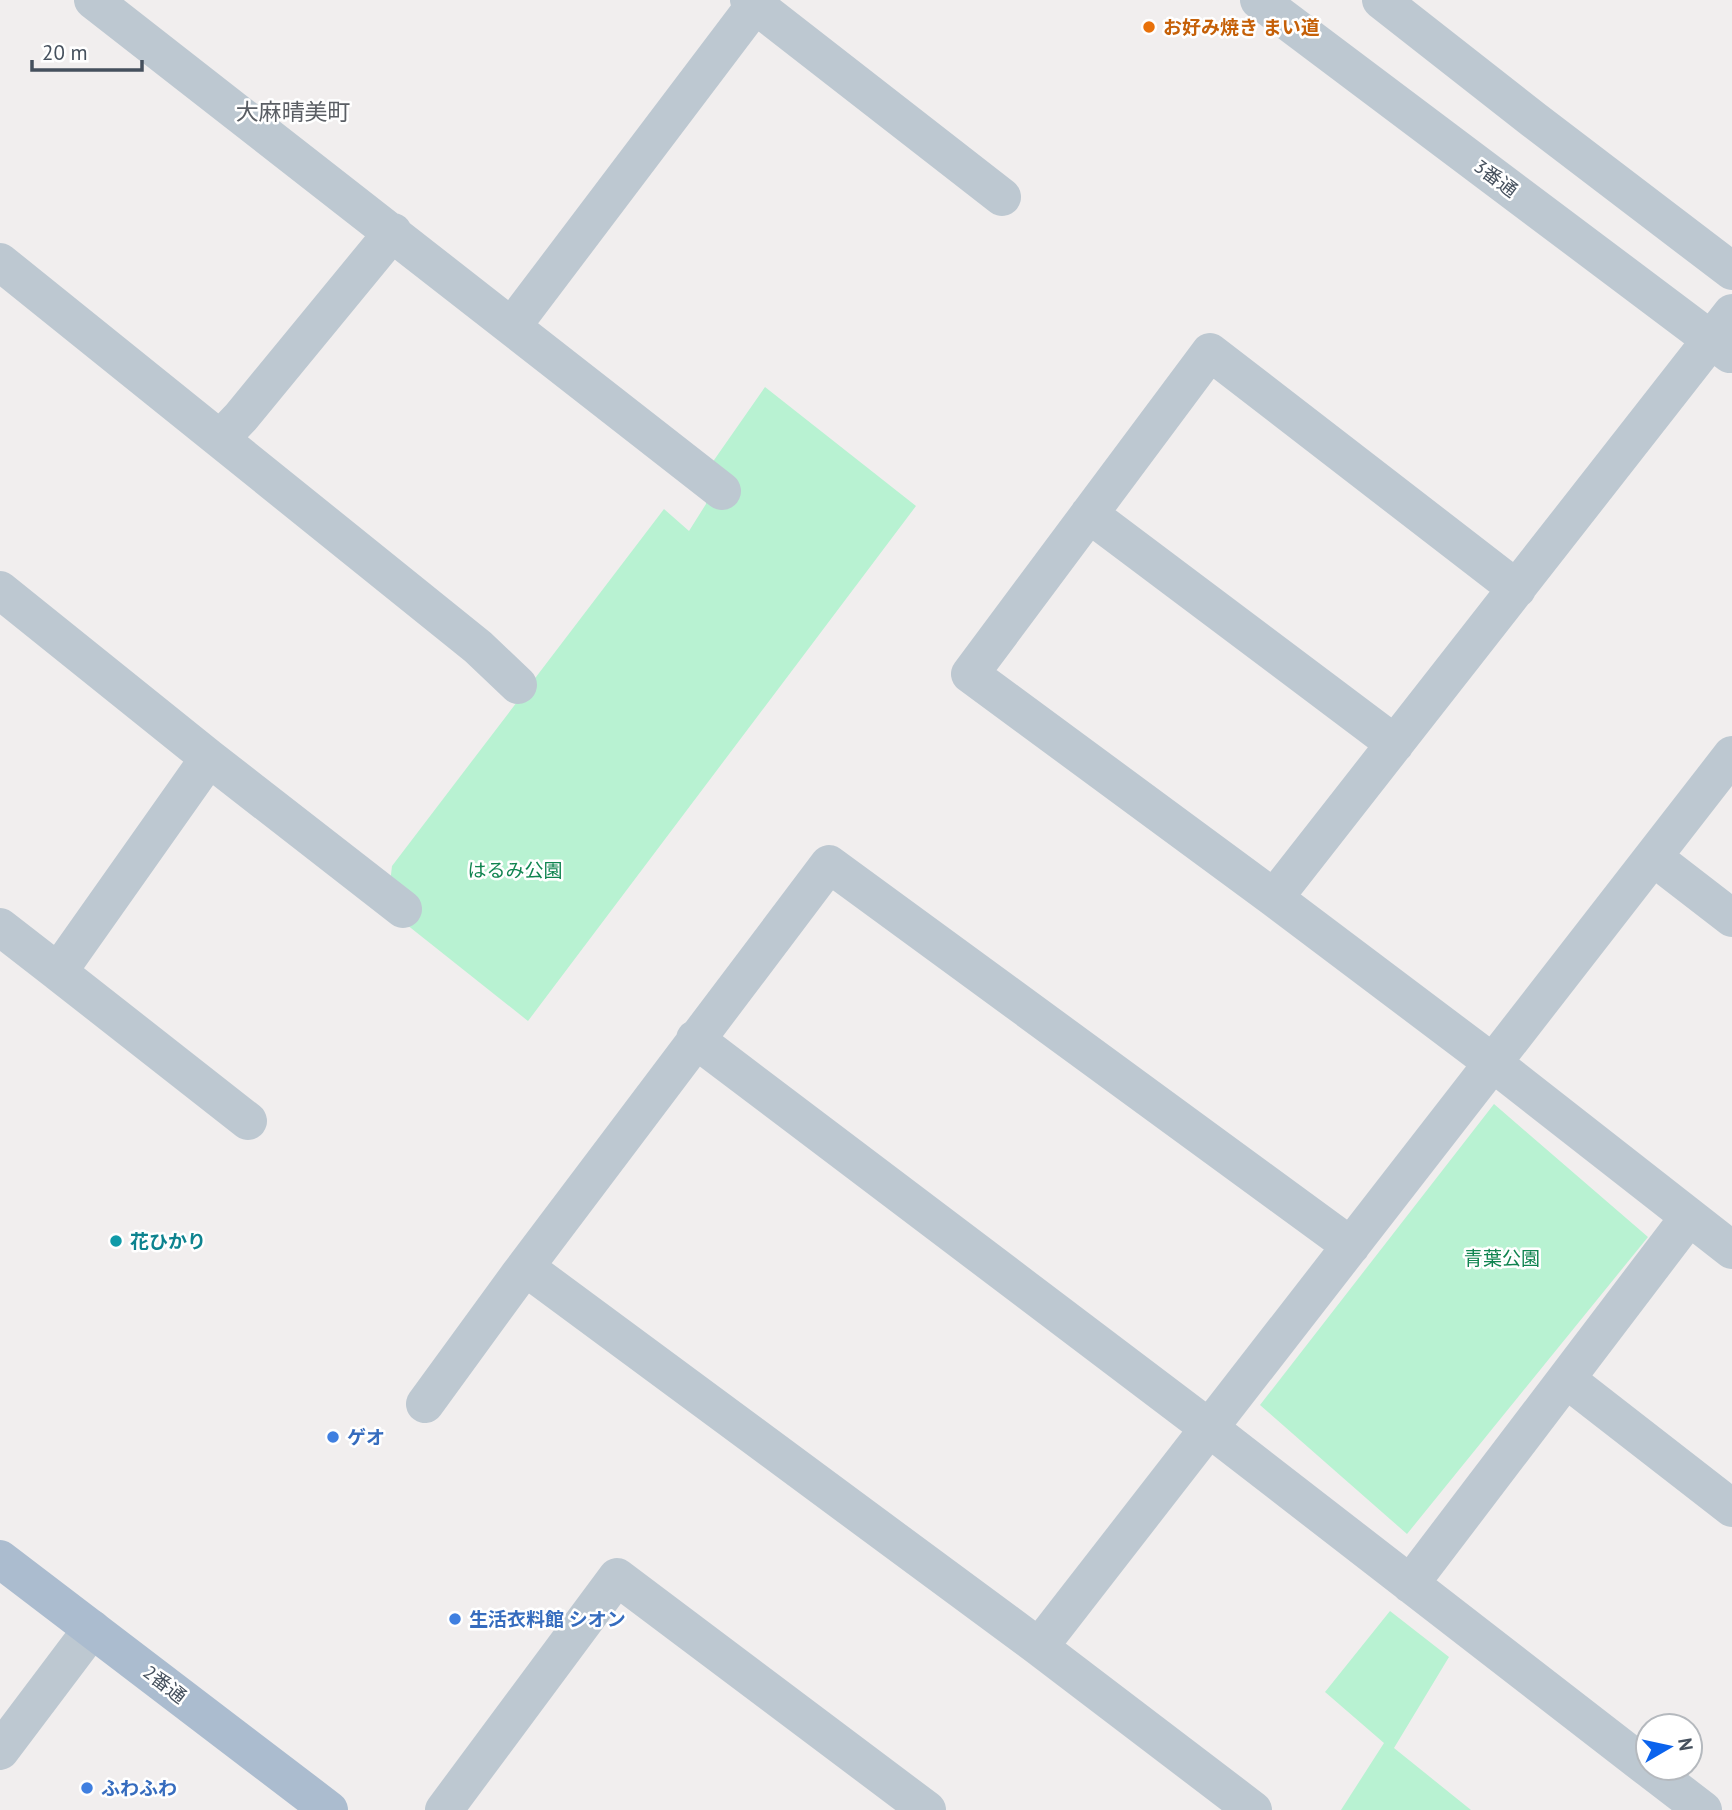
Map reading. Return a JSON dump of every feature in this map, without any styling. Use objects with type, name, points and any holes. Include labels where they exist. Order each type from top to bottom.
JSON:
[{"type":"main road","name":"2番通","points":[[0,1559],[329,1810]]},
{"type":"street","points":[[93,0],[722,491]]},
{"type":"street","name":"3番通","points":[[1259,0],[1725,336]]},
{"type":"street","points":[[1381,0],[1534,121],[1732,271]]},
{"type":"street","points":[[513,326],[752,2],[1002,197]]},
{"type":"street","points":[[220,439],[393,232]]},
{"type":"street","points":[[0,262],[478,647],[518,685]]},
{"type":"street","points":[[1274,898],[1517,589],[1725,336]]},
{"type":"street","points":[[1517,589],[1210,352],[970,674],[1493,1063],[1732,1251]]},
{"type":"street","points":[[1089,514],[1395,744]]},
{"type":"street","points":[[0,590],[403,909]]},
{"type":"street","points":[[1039,1647],[1732,755]]},
{"type":"street","points":[[58,972],[209,758]]},
{"type":"street","points":[[1653,857],[1732,918]]},
{"type":"street","points":[[425,1404],[695,1039],[829,864],[1350,1246]]},
{"type":"street","points":[[0,926],[248,1121]]},
{"type":"street","points":[[695,1039],[1209,1428],[1634,1757]]},
{"type":"street","points":[[1410,1584],[1689,1217]]},
{"type":"street","points":[[525,1267],[1039,1647],[1253,1810]]},
{"type":"street","points":[[1566,1379],[1732,1507]]},
{"type":"street","points":[[444,1810],[617,1577],[927,1810]]},
{"type":"street","points":[[0,1751],[92,1629]]},
{"type":"street","points":[[1661,1782],[1682,1804]]},
{"type":"green space","name":"はるみ公園","points":[[765,387],[916,506],[528,1021],[387,909],[392,866],[664,509],[689,531],[706,504],[705,473]]},
{"type":"green space","name":"青葉公園","points":[[1494,1104],[1648,1237],[1407,1534],[1260,1405]]},
{"type":"green space","points":[[1390,1611],[1449,1657],[1394,1748],[1471,1810],[1341,1810],[1384,1743],[1325,1692]]},
{"type":"place","name":"お好み焼き まい道","points":[[1149,27]]},
{"type":"place","name":"花ひかり","points":[[116,1241]]},
{"type":"place","name":"ゲオ","points":[[333,1437]]},
{"type":"place","name":"生活衣料館 シオン","points":[[455,1619]]},
{"type":"place","name":"ふわふわ","points":[[87,1788]]},
{"type":"district","name":"大麻晴美町","points":[[293,111]]}]
